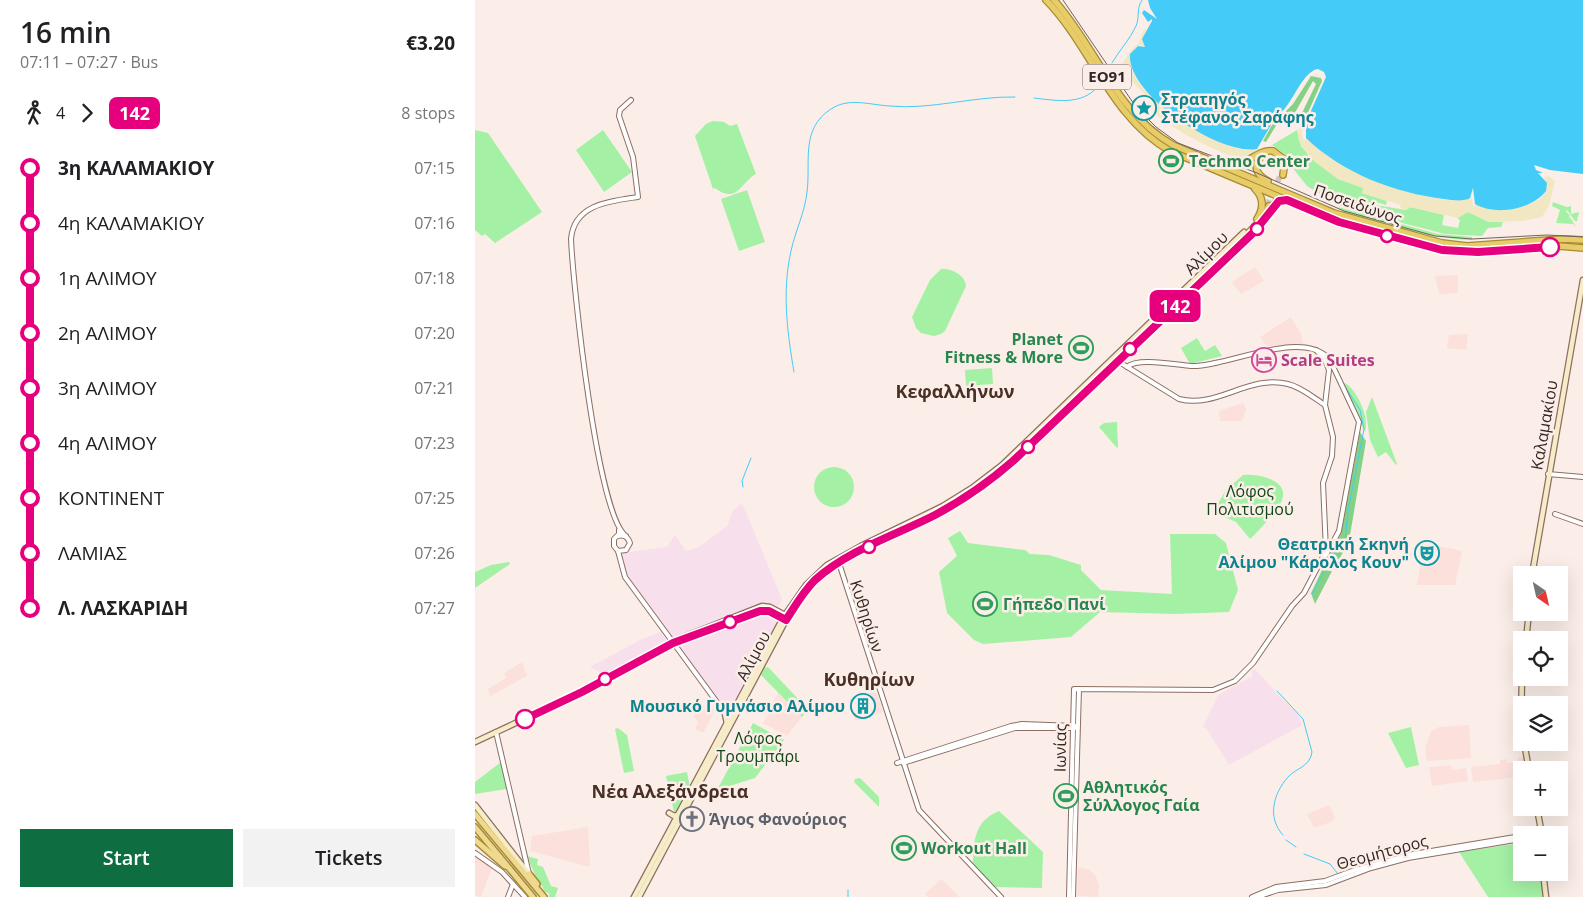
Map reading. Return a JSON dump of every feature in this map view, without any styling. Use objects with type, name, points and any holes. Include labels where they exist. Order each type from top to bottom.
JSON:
[{"type":"highway","name":"Ποσειδώνος","points":[[1046,0],[1068,28],[1129,116],[1145,134],[1170,151],[1339,222],[1442,250],[1468,252],[1559,246],[1583,248]]},
{"type":"highway","name":"Ποσειδώνος","points":[[1054,0],[1134,114],[1165,140],[1206,159],[1357,220],[1458,246],[1563,239],[1583,240]]},
{"type":"highway","points":[[1206,159],[1236,166],[1244,164],[1265,151],[1273,151],[1285,160],[1282,174],[1282,163],[1277,156],[1266,154],[1257,161],[1256,169],[1260,176],[1296,196]]},
{"type":"highway","points":[[1244,232],[1258,217],[1262,206],[1259,194],[1247,184]]},
{"type":"highway","points":[[1211,266],[1254,225],[1268,208],[1276,202],[1287,200]]},
{"type":"highway","points":[[1209,274],[1257,224],[1268,208]]},
{"type":"highway","points":[[1344,213],[1357,220]]},
{"type":"highway","points":[[1375,225],[1383,224]]},
{"type":"main road","name":"Αλίμου","points":[[634,897],[727,723],[735,714],[738,704],[778,627],[814,582],[839,563],[934,515],[979,488],[1013,461],[1244,232]]},
{"type":"main road","name":"Αλίμου","points":[[639,897],[785,618],[806,584],[827,565],[948,503],[995,471],[1209,274]]},
{"type":"main road","name":"Καλαμακίου","points":[[1533,566],[1583,280]]},
{"type":"main road","points":[[475,742],[582,692],[673,643],[762,606],[770,607],[785,618]]},
{"type":"main road","points":[[673,643],[760,611],[773,613],[785,618]]},
{"type":"main road","points":[[773,613],[777,619],[778,627]]},
{"type":"main road","points":[[727,723],[725,709],[738,704]]},
{"type":"main road","points":[[475,805],[529,874],[543,896]]},
{"type":"main road","points":[[669,813],[674,816],[678,814]]},
{"type":"main road","points":[[475,814],[543,896]]},
{"type":"main road","points":[[475,827],[533,897]]},
{"type":"main road","points":[[475,840],[510,869]]},
{"type":"main road","points":[[1546,881],[1547,897]]},
{"type":"street","points":[[631,100],[621,110],[619,116],[633,157],[638,197],[606,202],[589,208],[579,216],[571,232],[590,418],[600,463],[619,530],[613,545],[618,551],[625,577],[719,705],[735,714]]},
{"type":"street","points":[[1076,690],[1216,692],[1237,682],[1258,661],[1294,608],[1305,596],[1334,542],[1339,531],[1359,422],[1330,360],[1317,350],[1263,351],[1196,366],[1137,362],[1129,365]]},
{"type":"street","points":[[1076,690],[1213,690],[1235,681],[1256,659],[1292,606],[1304,594],[1326,551],[1323,483],[1332,456],[1334,442],[1325,405],[1329,375],[1327,364],[1317,350]]},
{"type":"street","points":[[1117,359],[1179,399],[1189,401],[1203,400],[1267,382],[1291,385],[1325,405]]},
{"type":"street","points":[[1329,375],[1335,374]]},
{"type":"street","points":[[1548,474],[1583,477]]},
{"type":"street","points":[[1555,514],[1583,524]]},
{"type":"street","points":[[618,551],[626,550],[629,546],[629,540],[619,530]]},
{"type":"street","points":[[618,536],[626,536]]},
{"type":"street","points":[[1325,542],[1329,544],[1334,542]]},
{"type":"street","name":"Κυθηρίων","points":[[839,563],[919,810],[999,897]]},
{"type":"street","name":"Ιωνίας","points":[[1069,897],[1076,690]]},
{"type":"street","points":[[902,761],[1015,728],[1075,727]]},
{"type":"street","name":"Ιωνίας","points":[[1073,897],[1075,727]]},
{"type":"street","points":[[496,732],[529,874]]},
{"type":"street","name":"Θεομήτορος","points":[[1257,897],[1270,892],[1326,885],[1371,868],[1408,858],[1513,838]]},
{"type":"street","name":"Θεομήτορος","points":[[1252,897],[1276,887],[1325,881],[1368,866],[1413,854],[1513,838]]},
{"type":"street","points":[[475,853],[500,870],[525,897]]},
{"type":"street","points":[[508,897],[513,884]]},
{"type":"street","points":[[1270,892],[1273,897]]},
{"type":"shaded area","points":[[1255,267],[1264,281],[1241,294],[1232,282]]},
{"type":"shaded area","points":[[1458,275],[1458,293],[1439,294],[1435,276]]},
{"type":"shaded area","points":[[1291,317],[1301,334],[1302,342],[1307,345],[1267,346],[1260,337]]},
{"type":"shaded area","points":[[1468,334],[1466,350],[1447,348],[1449,335]]},
{"type":"shaded area","points":[[1243,403],[1246,409],[1242,421],[1220,421],[1219,411]]},
{"type":"shaded area","points":[[742,503],[782,599],[774,615],[777,624],[735,704],[728,707],[721,704],[637,592],[625,573],[620,553],[667,547],[675,535],[686,551],[699,547],[727,526],[733,510]]},
{"type":"shaded area","points":[[1434,545],[1462,551],[1455,585],[1417,585],[1423,548]]},
{"type":"shaded area","points":[[661,632],[668,643],[608,676],[590,667],[644,638]]},
{"type":"shaded area","points":[[522,662],[527,676],[490,696],[488,689],[506,678],[504,673]]},
{"type":"shaded area","points":[[1255,669],[1298,714],[1302,725],[1229,765],[1206,728],[1203,727],[1218,695],[1253,676],[1251,671]]},
{"type":"shaded area","points":[[876,691],[883,712],[855,721],[849,700]]},
{"type":"shaded area","points":[[778,693],[802,717],[787,736],[763,723],[774,706],[772,704]]},
{"type":"shaded area","points":[[713,706],[717,707],[703,733],[695,729],[698,723],[693,713]]},
{"type":"shaded area","points":[[1469,725],[1471,758],[1427,761],[1425,748],[1431,731],[1439,727]]},
{"type":"shaded area","points":[[1524,757],[1525,761],[1518,761],[1518,758]]},
{"type":"shaded area","points":[[1507,759],[1507,763],[1513,762],[1513,778],[1473,782],[1471,767],[1500,764],[1500,760]]},
{"type":"shaded area","points":[[1451,765],[1452,770],[1466,768],[1468,781],[1432,786],[1429,767]]},
{"type":"shaded area","points":[[1329,805],[1335,817],[1333,821],[1314,828],[1307,814]]},
{"type":"shaded area","points":[[588,827],[590,867],[530,851],[532,836]]},
{"type":"shaded area","points":[[477,857],[492,868],[481,897],[475,895],[475,859]]},
{"type":"shaded area","points":[[1078,867],[1090,870],[1096,877],[1099,885],[1098,897],[1077,896]]},
{"type":"shaded area","points":[[941,879],[959,897],[928,897],[925,894]]},
{"type":"green space","points":[[1311,76],[1321,78],[1322,81],[1306,117],[1300,117],[1316,84],[1313,81],[1293,116],[1288,114],[1277,124],[1266,142],[1263,141],[1272,125],[1293,104]]},
{"type":"green space","points":[[713,121],[724,122],[730,126],[737,124],[756,174],[734,193],[722,193],[715,188],[713,189],[695,136],[706,124]]},
{"type":"green space","points":[[475,130],[488,133],[542,212],[495,243],[485,234],[482,236],[475,230]]},
{"type":"green space","points":[[603,130],[632,172],[604,192],[576,150]]},
{"type":"green space","points":[[1297,130],[1301,146],[1307,153],[1308,160],[1311,158],[1338,179],[1364,188],[1362,193],[1387,201],[1386,205],[1376,202],[1376,205],[1406,210],[1410,207],[1444,215],[1442,225],[1458,228],[1460,220],[1457,218],[1468,212],[1489,222],[1503,222],[1501,227],[1488,228],[1482,236],[1445,234],[1368,214],[1368,211],[1358,208],[1356,210],[1338,205],[1307,186],[1292,167],[1294,161],[1272,145]]},
{"type":"green space","points":[[747,190],[765,242],[739,251],[721,199]]},
{"type":"green space","points":[[1553,202],[1567,207],[1571,206],[1571,214],[1579,212],[1577,221],[1575,221],[1566,211],[1570,216],[1567,219],[1570,217],[1576,227],[1573,224],[1556,223],[1560,210],[1552,206]]},
{"type":"green space","points":[[1338,207],[1438,234],[1472,237],[1472,240],[1440,237],[1407,230],[1344,212]]},
{"type":"green space","points":[[941,269],[957,273],[961,276],[966,286],[945,331],[934,336],[921,333],[916,328],[912,317],[930,280]]},
{"type":"green space","points":[[1197,338],[1205,351],[1215,345],[1222,356],[1190,364],[1181,348]]},
{"type":"green space","points":[[992,368],[993,384],[966,386],[965,370]]},
{"type":"green space","points":[[1343,382],[1353,391],[1361,404],[1366,420],[1365,432],[1343,385]]},
{"type":"green space","points":[[1372,397],[1396,465],[1386,452],[1378,457],[1370,440],[1366,412]]},
{"type":"green space","points":[[1117,422],[1117,448],[1099,427],[1104,423]]},
{"type":"green space","points":[[1360,432],[1366,441],[1349,541],[1335,567],[1323,566],[1341,534]]},
{"type":"green space","points":[[834,467],[845,470],[851,476],[854,487],[851,498],[845,504],[834,507],[823,504],[817,498],[814,487],[817,476],[823,470]]},
{"type":"green space","name":"Λόφος Πολιτισμού","points":[[1243,475],[1256,475],[1271,479],[1281,487],[1283,493],[1282,500],[1276,509],[1250,539],[1236,522],[1213,512],[1226,490]]},
{"type":"green space","points":[[960,531],[968,543],[1025,550],[1030,554],[1049,555],[1081,565],[1081,570],[1101,590],[1172,594],[1170,534],[1215,534],[1226,543],[1238,590],[1229,612],[1176,614],[1100,612],[1071,637],[983,644],[974,640],[947,613],[939,572],[957,556],[948,538]]},
{"type":"green space","points":[[509,562],[510,564],[475,588],[475,572],[491,565]]},
{"type":"green space","points":[[1322,570],[1332,571],[1315,604],[1311,593]]},
{"type":"green space","points":[[768,667],[804,705],[807,710],[802,717],[761,675],[764,668]]},
{"type":"green space","name":"Λόφος Τρουμπάρι","points":[[753,723],[784,740],[755,778],[717,790]]},
{"type":"green space","points":[[1411,727],[1419,765],[1406,768],[1388,733]]},
{"type":"green space","points":[[618,728],[627,735],[634,771],[624,773],[615,729]]},
{"type":"green space","points":[[501,762],[507,789],[475,794],[475,782]]},
{"type":"green space","points":[[687,772],[690,788],[678,811],[674,812],[666,776]]},
{"type":"green space","points":[[860,778],[879,797],[879,807],[854,782],[855,779]]},
{"type":"green space","points":[[999,811],[1043,852],[1042,888],[993,887],[973,865],[975,840],[980,826],[984,820]]},
{"type":"green space","points":[[1513,844],[1513,881],[1542,881],[1544,897],[1488,897],[1459,852]]},
{"type":"green space","points":[[527,856],[538,859],[537,865],[543,867],[551,886],[558,888],[555,897],[549,897],[549,893],[545,892],[540,882],[538,882]]},
{"type":"sand","points":[[1147,28],[1142,39],[1145,47],[1139,45],[1133,50],[1131,65],[1137,80],[1150,96],[1188,125],[1227,145],[1247,150],[1264,147],[1265,150],[1244,161],[1196,140],[1153,112],[1143,92],[1135,85],[1127,73],[1126,65],[1122,64],[1131,50],[1139,43],[1143,31]]},
{"type":"sand","points":[[1302,118],[1305,118],[1302,133],[1304,141],[1306,138],[1339,164],[1385,184],[1427,197],[1445,200],[1461,200],[1471,196],[1474,208],[1475,204],[1484,207],[1509,208],[1534,202],[1543,196],[1546,188],[1544,178],[1549,176],[1555,181],[1549,206],[1542,217],[1523,221],[1491,222],[1468,212],[1458,218],[1410,207],[1406,210],[1400,208],[1401,205],[1362,193],[1363,188],[1338,179],[1311,159],[1308,160],[1307,153],[1300,143],[1298,132]]},
{"type":"water","points":[[1148,0],[1583,0],[1583,174],[1550,170],[1534,165],[1536,170],[1543,173],[1538,173],[1547,183],[1546,191],[1532,203],[1522,207],[1503,210],[1483,208],[1475,204],[1473,188],[1470,198],[1454,200],[1407,192],[1370,179],[1336,161],[1306,138],[1306,122],[1326,77],[1324,72],[1318,69],[1306,77],[1284,110],[1272,117],[1271,125],[1257,149],[1241,149],[1221,143],[1179,120],[1159,104],[1143,87],[1133,70],[1130,54],[1138,46],[1145,47],[1142,39],[1152,21],[1152,19],[1148,22],[1142,13],[1144,10],[1157,19],[1150,8]]},
{"type":"waterway","points":[[1112,63],[1136,26],[1142,0]]},
{"type":"waterway","points":[[1034,98],[1062,101],[1080,98],[1095,90],[1101,82]]},
{"type":"waterway","points":[[794,372],[789,341],[786,296],[788,266],[806,199],[811,136],[821,117],[831,109],[845,103],[905,107],[1015,97]]},
{"type":"waterway","points":[[1326,566],[1345,541],[1348,511],[1364,429],[1360,410],[1344,385]]},
{"type":"waterway","points":[[743,487],[742,481],[751,458]]},
{"type":"waterway","points":[[1312,594],[1324,572]]},
{"type":"waterway","points":[[1277,691],[1303,719],[1312,752],[1309,761],[1288,777],[1276,798],[1274,806],[1275,821],[1283,835]]},
{"type":"waterway","points":[[1286,840],[1296,847]]},
{"type":"waterway","points":[[1304,854],[1330,864],[1338,874]]},
{"type":"waterway","points":[[848,890],[848,897]]},
{"type":"tunnel","points":[[1267,205],[1281,174]]},
{"type":"tram line","points":[[1063,0],[1136,107],[1156,127],[1178,143],[1257,173],[1344,211],[1435,236],[1472,239],[1547,235],[1583,237]]},
{"type":"bus line","name":"142","points":[[525,719],[582,692],[673,643],[678,643],[760,611],[769,611],[786,620],[804,593],[825,572],[856,553],[947,508],[979,488],[1013,461],[1254,232],[1266,218],[1275,203],[1279,201],[1287,200],[1339,222],[1430,248],[1478,252],[1550,247]]},
{"type":"place","name":"Στρατηγός Στέφανος Σαράφης","points":[[1144,108]]},
{"type":"place","name":"Techmo Center","points":[[1171,161]]},
{"type":"place","name":"Planet Fitness & More","points":[[1081,348]]},
{"type":"place","name":"Scale Suites","points":[[1264,360]]},
{"type":"place","name":"Θεατρική Σκηνή Αλίμου \"Κάρολος Κουν\"","points":[[1427,553]]},
{"type":"place","name":"Γήπεδο Πανί","points":[[985,604]]},
{"type":"place","name":"Μουσικό Γυμνάσιο Αλίμου","points":[[863,706]]},
{"type":"place","name":"Αθλητικός Σύλλογος Γαία","points":[[1066,796]]},
{"type":"place","name":"Άγιος Φανούριος","points":[[692,819]]},
{"type":"place","name":"Workout Hall","points":[[904,848]]},
{"type":"district","name":"Κεφαλλήνων","points":[[955,392]]},
{"type":"district","name":"Κυθηρίων","points":[[869,680]]},
{"type":"district","name":"Νέα Αλεξάνδρεια","points":[[670,792]]}]
